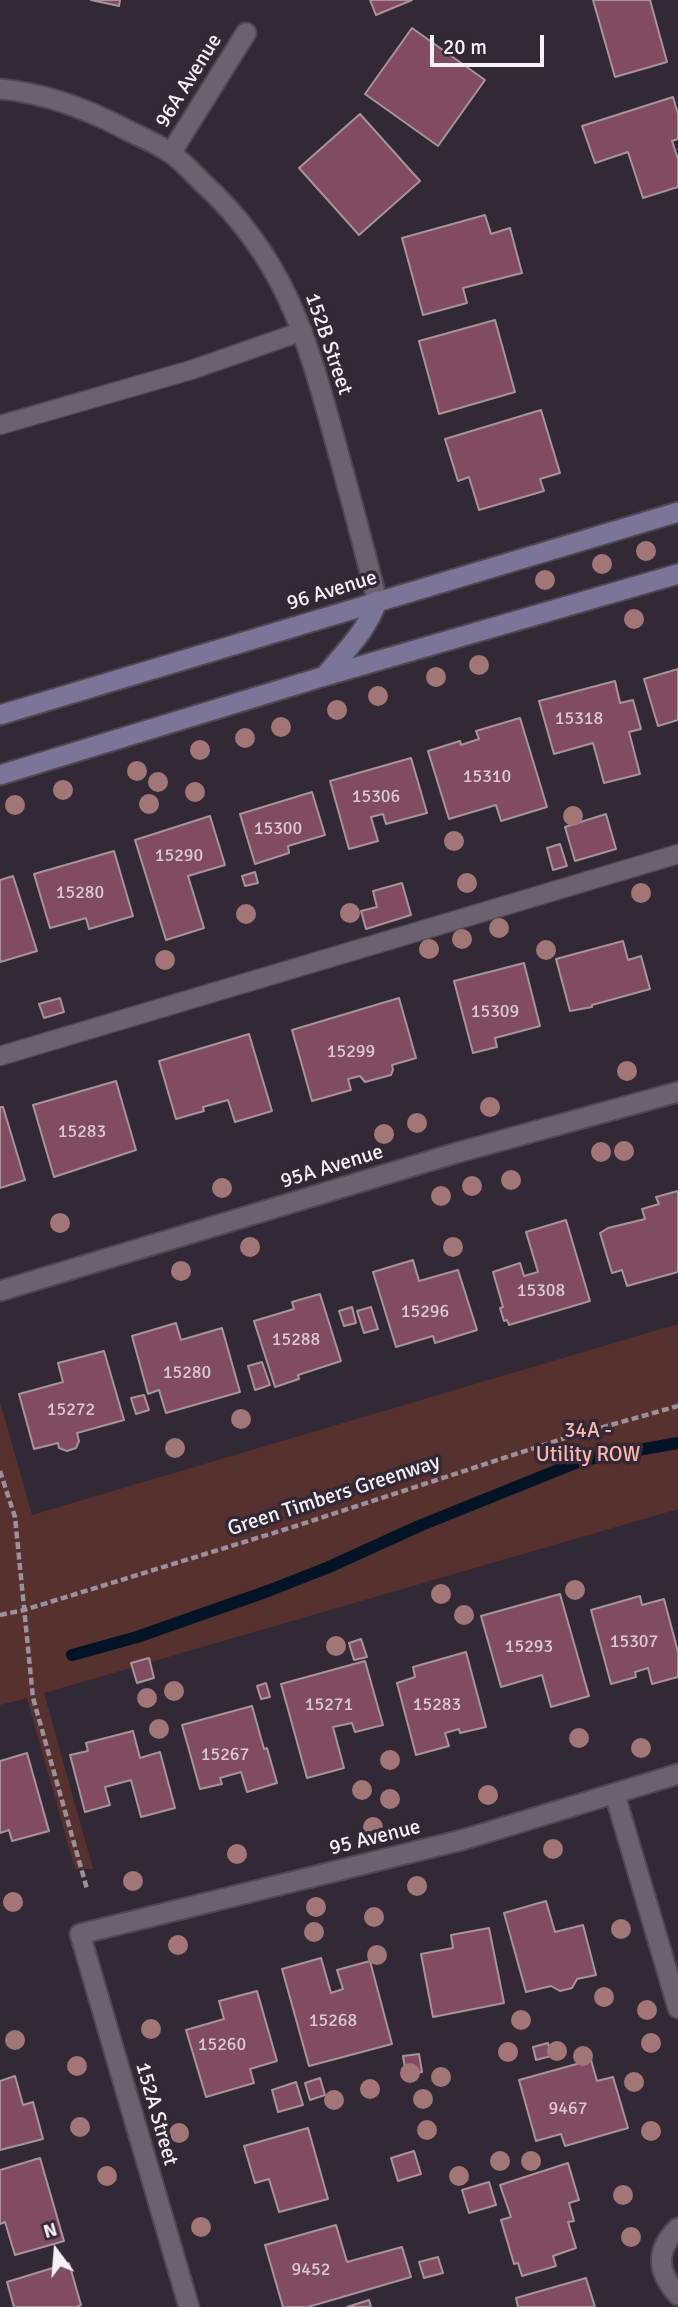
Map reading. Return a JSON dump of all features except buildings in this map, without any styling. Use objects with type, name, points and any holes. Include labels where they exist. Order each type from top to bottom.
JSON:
[{"type":"main road","name":"96 Avenue","points":[[0,715],[678,512]]},
{"type":"main road","points":[[0,775],[325,676],[678,574]]},
{"type":"main road","points":[[325,676],[372,617],[377,601]]},
{"type":"street","name":"96A Avenue","points":[[171,153],[246,33]]},
{"type":"street","name":"152B Street","points":[[0,89],[74,106],[171,153],[230,207],[251,235],[271,263],[303,331],[377,601]]},
{"type":"street","name":"95A Avenue","points":[[0,1291],[456,1153],[678,1092]]},
{"type":"street","name":"95 Avenue","points":[[80,1934],[462,1840],[678,1774]]},
{"type":"street","points":[[615,1795],[678,2008]]},
{"type":"street","name":"152A Street","points":[[80,1934],[189,2307]]},
{"type":"street","points":[[678,2228],[667,2238],[660,2255],[663,2272],[678,2295]]},
{"type":"lane","points":[[0,425],[191,370],[303,331]]},
{"type":"lane","points":[[0,1056],[678,854]]},
{"type":"path","name":"Green Timbers Greenway","points":[[0,1615],[24,1611],[568,1437],[678,1406]]},
{"type":"path","points":[[0,1471],[15,1517],[33,1698],[87,1889]]},
{"type":"green space","name":"34A - Utility ROW","points":[[678,1324],[678,1509],[44,1693],[93,1869],[75,1869],[27,1698],[0,1705],[0,1402],[32,1515]]},
{"type":"waterway","points":[[72,1655],[137,1637],[268,1591],[583,1460],[678,1443]]}]
